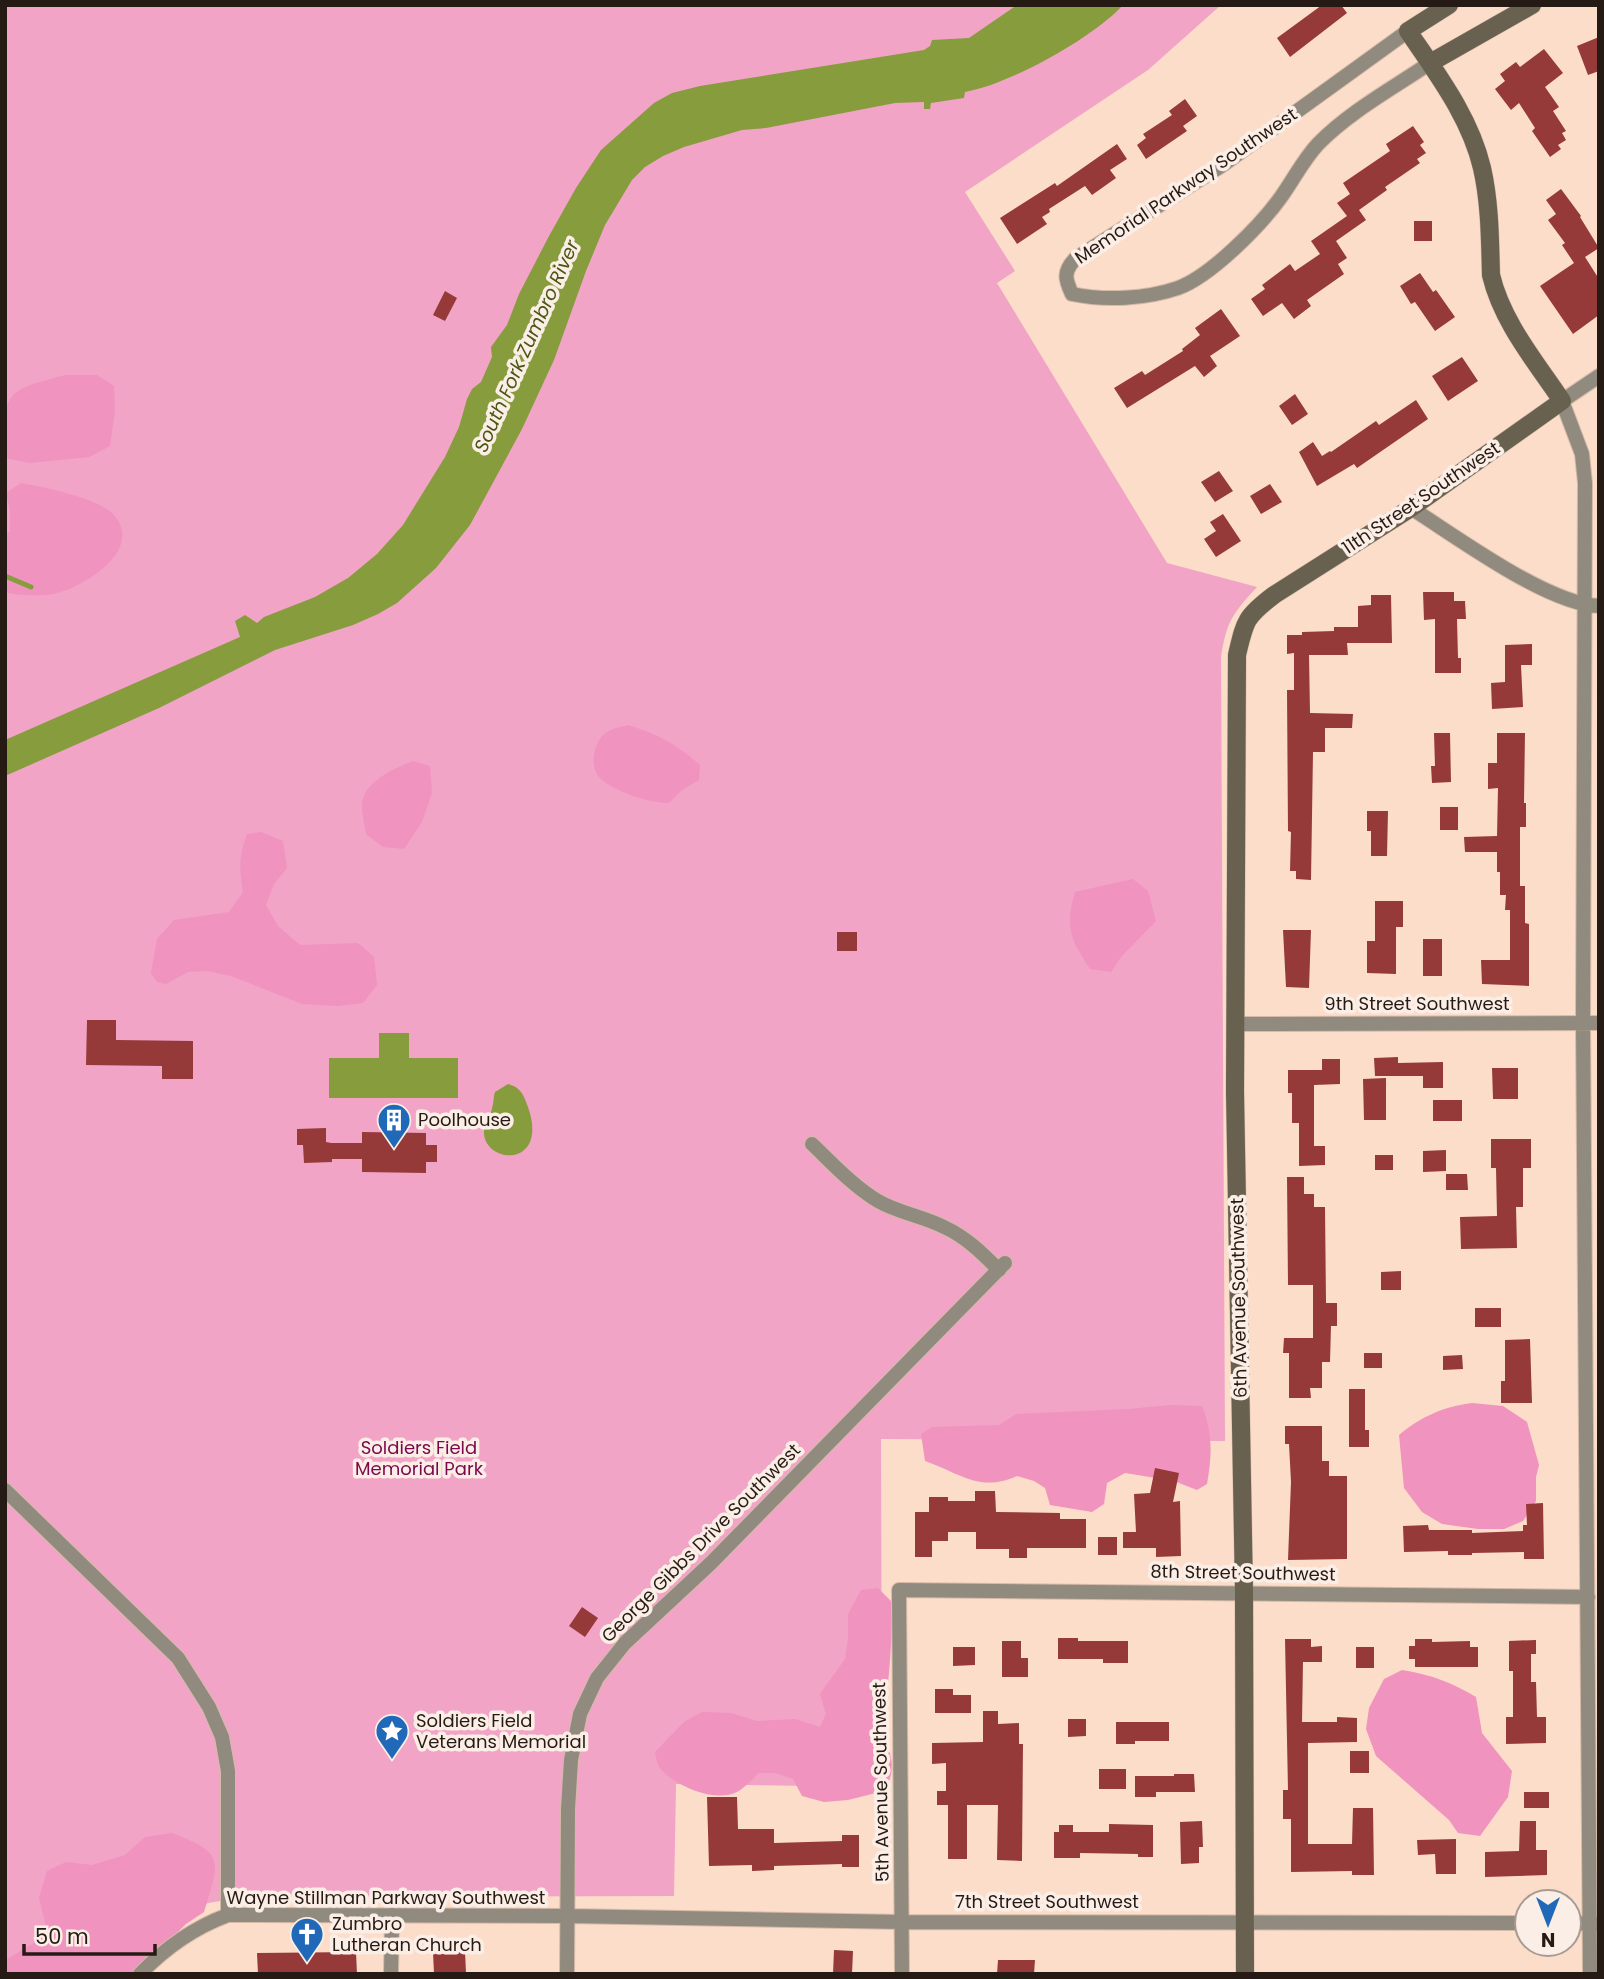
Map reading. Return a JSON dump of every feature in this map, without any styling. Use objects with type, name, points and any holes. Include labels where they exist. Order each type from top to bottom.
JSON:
[{"type":"street","name":"Memorial Parkway Southwest","points":[[1449,5],[1408,31],[1224,164],[1075,259],[1068,267],[1065,279],[1072,294],[1090,298],[1133,297],[1179,288],[1194,280],[1259,225],[1281,197],[1308,154],[1340,124],[1430,63],[1532,5]]},
{"type":"street","points":[[1408,31],[1464,118],[1481,165],[1488,207],[1494,288],[1507,316],[1562,401],[1582,454],[1585,483],[1583,1023],[1594,1924],[1590,1974]]},
{"type":"street","name":"11th Street Southwest","points":[[1245,622],[1256,608],[1274,594],[1411,508],[1599,376]]},
{"type":"street","points":[[1411,508],[1529,582],[1583,605],[1599,606]]},
{"type":"street","name":"6th Avenue Southwest","points":[[1245,622],[1237,655],[1235,683],[1235,1024],[1244,1592],[1245,1974]]},
{"type":"street","name":"9th Street Southwest","points":[[1235,1024],[1599,1023]]},
{"type":"street","name":"George Gibbs Drive Southwest","points":[[568,1974],[568,1797],[571,1759],[580,1714],[597,1678],[625,1643],[711,1563],[1002,1267],[942,1226],[895,1210],[877,1200],[812,1144]]},
{"type":"street","points":[[5,1490],[178,1658],[209,1707],[222,1737],[228,1771],[228,1914]]},
{"type":"street","name":"8th Street Southwest","points":[[899,1590],[1588,1597]]},
{"type":"street","name":"5th Avenue Southwest","points":[[899,1590],[902,1974]]},
{"type":"street","name":"Wayne Stillman Parkway Southwest","points":[[140,1974],[160,1953],[182,1937],[228,1914],[568,1916]]},
{"type":"street","points":[[391,1974],[392,1914]]},
{"type":"street","name":"7th Street Southwest","points":[[568,1916],[902,1922],[1513,1923]]},
{"type":"green space","name":"Soldiers Field Memorial Park","points":[[5,5],[1221,5],[1148,70],[965,192],[1015,271],[997,283],[1167,563],[1257,587],[1232,619],[1225,635],[1221,658],[1225,1441],[881,1439],[882,1787],[676,1784],[674,1896],[244,1897],[208,1903],[181,1915],[5,1974]]},
{"type":"shaded area","points":[[65,375],[97,375],[114,386],[115,411],[110,446],[89,457],[30,463],[9,459],[5,455],[5,418],[11,398],[29,386]]},
{"type":"shaded area","points":[[21,483],[83,498],[113,514],[121,527],[122,540],[117,553],[107,565],[81,583],[54,594],[5,592],[5,534],[10,532],[10,511],[6,493]]},
{"type":"shaded area","points":[[628,725],[675,745],[700,765],[699,780],[682,790],[669,803],[634,796],[602,780],[594,762],[598,742],[609,731]]},
{"type":"shaded area","points":[[413,761],[430,766],[432,793],[422,822],[404,849],[383,847],[366,834],[363,797],[381,777]]},
{"type":"shaded area","points":[[261,832],[283,841],[287,868],[274,884],[266,905],[278,926],[300,945],[358,943],[374,957],[377,985],[363,1003],[338,1006],[302,1004],[231,976],[207,971],[188,972],[166,984],[157,982],[151,973],[157,939],[174,920],[229,912],[243,892],[241,863],[247,834]]},
{"type":"shaded area","points":[[1133,879],[1148,891],[1156,921],[1121,957],[1111,972],[1090,969],[1071,932],[1070,915],[1075,892]]},
{"type":"shaded area","points":[[1472,1403],[1503,1406],[1527,1422],[1539,1465],[1536,1501],[1523,1521],[1504,1529],[1442,1524],[1422,1512],[1404,1488],[1399,1435],[1433,1413]]},
{"type":"shaded area","points":[[1170,1405],[1202,1406],[1206,1416],[1210,1435],[1210,1464],[1207,1484],[1197,1490],[1174,1481],[1125,1473],[1107,1483],[1104,1504],[1092,1512],[1050,1505],[1045,1488],[1034,1481],[1017,1476],[992,1483],[980,1482],[925,1461],[921,1434],[932,1427],[999,1425],[1016,1414]]},
{"type":"shaded area","points":[[878,1588],[891,1601],[892,1613],[887,1694],[877,1726],[892,1762],[891,1774],[884,1791],[848,1800],[824,1802],[802,1796],[793,1779],[775,1773],[759,1773],[737,1792],[728,1795],[707,1794],[675,1781],[660,1768],[655,1752],[684,1722],[702,1712],[731,1713],[757,1721],[795,1719],[820,1727],[826,1714],[820,1694],[845,1659],[848,1614],[861,1590]]},
{"type":"shaded area","points":[[1402,1670],[1441,1680],[1476,1697],[1482,1733],[1512,1771],[1508,1797],[1480,1836],[1458,1833],[1449,1820],[1376,1756],[1366,1729],[1369,1708],[1384,1679]]},
{"type":"shaded area","points":[[172,1833],[190,1840],[210,1854],[215,1870],[213,1881],[204,1912],[186,1924],[135,1974],[5,1974],[7,1959],[37,1941],[47,1930],[39,1898],[47,1871],[66,1862],[92,1865],[125,1855],[145,1837]]},
{"type":"water","name":"South Fork Zumbro River","points":[[1017,5],[1123,5],[1092,32],[1049,58],[1004,80],[965,92],[964,98],[931,103],[930,109],[924,109],[924,102],[895,103],[766,128],[742,130],[684,147],[645,167],[632,180],[605,225],[554,360],[522,429],[470,525],[436,568],[397,603],[378,614],[353,625],[275,650],[159,708],[5,776],[5,740],[240,637],[235,621],[245,615],[257,623],[264,617],[315,597],[348,578],[377,554],[403,525],[445,457],[459,427],[467,399],[472,389],[481,382],[492,357],[491,347],[507,325],[519,294],[576,188],[601,150],[654,103],[672,93],[700,86],[924,50],[930,46],[932,40],[969,38]]},
{"type":"water","points":[[379,1033],[409,1033],[409,1058],[458,1058],[458,1098],[329,1098],[329,1058],[379,1058]]},
{"type":"water","points":[[508,1084],[516,1087],[523,1096],[532,1127],[530,1141],[524,1150],[515,1155],[495,1151],[484,1134],[495,1092]]},
{"type":"building","points":[[1322,5],[1341,5],[1347,13],[1290,57],[1277,38]]},
{"type":"building","points":[[1599,37],[1599,71],[1588,75],[1577,46]]},
{"type":"building","points":[[1544,49],[1563,73],[1545,87],[1559,107],[1553,111],[1566,131],[1562,133],[1566,140],[1558,145],[1561,149],[1550,157],[1532,131],[1535,128],[1519,103],[1511,110],[1495,89],[1505,81],[1500,74],[1516,62],[1520,67]]},
{"type":"building","points":[[1185,99],[1197,116],[1183,126],[1187,131],[1146,159],[1137,145],[1146,138],[1143,134],[1172,115],[1169,111]]},
{"type":"building","points":[[1413,126],[1424,142],[1420,145],[1426,153],[1417,159],[1420,163],[1385,187],[1387,190],[1359,210],[1366,220],[1336,241],[1347,258],[1338,264],[1344,274],[1307,300],[1311,306],[1294,319],[1282,303],[1263,316],[1251,299],[1265,289],[1262,285],[1290,264],[1295,271],[1320,254],[1311,241],[1347,216],[1337,203],[1350,194],[1343,183],[1390,151],[1386,144]]},
{"type":"building","points":[[1117,144],[1127,159],[1110,170],[1116,178],[1092,195],[1085,186],[1049,209],[1050,212],[1042,217],[1047,224],[1017,244],[1000,218],[1055,183],[1057,186]]},
{"type":"building","points":[[1561,189],[1581,216],[1599,248],[1585,257],[1599,279],[1599,315],[1573,334],[1540,286],[1574,263],[1562,245],[1565,243],[1548,220],[1556,214],[1546,200]]},
{"type":"building","points":[[1414,221],[1432,221],[1432,241],[1414,241]]},
{"type":"building","points":[[1420,273],[1455,317],[1435,331],[1415,302],[1411,304],[1400,286]]},
{"type":"building","points":[[445,291],[457,298],[445,321],[433,315]]},
{"type":"building","points":[[1221,309],[1240,336],[1210,356],[1217,366],[1204,377],[1195,366],[1127,408],[1114,388],[1142,371],[1145,375],[1183,351],[1182,349],[1200,335],[1195,328]]},
{"type":"building","points":[[1462,357],[1478,381],[1448,401],[1432,376]]},
{"type":"building","points":[[1295,394],[1308,414],[1292,425],[1279,406]]},
{"type":"building","points":[[1416,400],[1428,419],[1357,468],[1354,464],[1317,486],[1299,452],[1313,442],[1322,456],[1331,452],[1376,421],[1379,425]]},
{"type":"building","points":[[1219,471],[1233,491],[1215,502],[1201,482]]},
{"type":"building","points":[[1270,484],[1282,502],[1261,514],[1250,496]]},
{"type":"building","points":[[1223,514],[1241,541],[1216,557],[1204,539],[1216,531],[1210,522]]},
{"type":"building","points":[[1423,592],[1454,592],[1454,601],[1465,601],[1466,619],[1457,619],[1461,673],[1435,673],[1435,619],[1424,620]]},
{"type":"building","points":[[1371,595],[1391,595],[1392,643],[1347,643],[1348,655],[1309,655],[1310,713],[1353,714],[1352,728],[1325,728],[1325,752],[1313,752],[1311,880],[1296,879],[1296,871],[1290,871],[1291,832],[1288,831],[1287,690],[1294,690],[1294,653],[1287,654],[1287,635],[1334,631],[1334,627],[1358,627],[1358,606],[1371,605]]},
{"type":"building","points":[[1532,644],[1532,665],[1521,665],[1523,707],[1492,709],[1491,683],[1505,682],[1505,645]]},
{"type":"building","points":[[1434,733],[1450,733],[1451,782],[1432,783],[1431,766],[1435,766]]},
{"type":"building","points":[[1497,733],[1525,733],[1526,827],[1520,827],[1520,886],[1525,886],[1525,923],[1529,924],[1529,986],[1482,984],[1481,960],[1510,960],[1510,910],[1505,910],[1506,895],[1500,895],[1497,852],[1465,852],[1464,837],[1497,836],[1498,788],[1488,789],[1488,763],[1497,763]]},
{"type":"building","points":[[1440,807],[1458,807],[1458,830],[1440,830]]},
{"type":"building","points":[[1367,811],[1388,811],[1387,856],[1371,856],[1371,831],[1367,831]]},
{"type":"building","points":[[1375,901],[1403,901],[1403,927],[1396,927],[1396,974],[1367,973],[1367,941],[1375,941]]},
{"type":"building","points":[[1283,930],[1311,930],[1309,988],[1286,987]]},
{"type":"building","points":[[837,932],[857,932],[857,951],[837,951]]},
{"type":"building","points":[[1423,939],[1442,939],[1442,976],[1423,976]]},
{"type":"building","points":[[87,1020],[116,1020],[116,1040],[193,1041],[193,1079],[162,1079],[162,1066],[86,1065]]},
{"type":"building","points":[[1398,1057],[1398,1063],[1443,1062],[1443,1088],[1423,1088],[1423,1076],[1375,1076],[1374,1058]]},
{"type":"building","points":[[1322,1059],[1340,1059],[1340,1084],[1314,1085],[1314,1146],[1325,1146],[1325,1165],[1299,1166],[1299,1123],[1292,1123],[1292,1093],[1288,1093],[1288,1070],[1322,1070]]},
{"type":"building","points":[[1492,1068],[1518,1068],[1518,1099],[1493,1099]]},
{"type":"building","points":[[1386,1078],[1386,1120],[1364,1120],[1363,1079]]},
{"type":"building","points":[[1433,1100],[1462,1100],[1462,1121],[1433,1121]]},
{"type":"building","name":"Poolhouse","points":[[326,1128],[326,1142],[331,1143],[362,1143],[362,1132],[426,1133],[426,1145],[437,1145],[437,1162],[426,1162],[426,1173],[362,1172],[362,1159],[304,1163],[303,1145],[297,1145],[297,1129]]},
{"type":"building","points":[[1491,1139],[1531,1139],[1531,1168],[1523,1168],[1523,1207],[1516,1207],[1517,1248],[1461,1249],[1460,1217],[1497,1216],[1496,1168],[1491,1168]]},
{"type":"building","points":[[1446,1150],[1446,1171],[1423,1172],[1423,1151]]},
{"type":"building","points":[[1375,1155],[1393,1155],[1393,1170],[1375,1170]]},
{"type":"building","points":[[1446,1174],[1467,1174],[1468,1190],[1446,1190]]},
{"type":"building","points":[[1287,1177],[1304,1177],[1304,1194],[1314,1194],[1314,1207],[1325,1207],[1326,1303],[1337,1303],[1337,1326],[1331,1326],[1330,1362],[1322,1362],[1322,1388],[1310,1388],[1311,1398],[1289,1398],[1289,1353],[1283,1353],[1284,1338],[1313,1338],[1313,1285],[1288,1285]]},
{"type":"building","points":[[1401,1271],[1401,1290],[1381,1290],[1381,1272]]},
{"type":"building","points":[[1475,1308],[1501,1308],[1501,1327],[1475,1327]]},
{"type":"building","points":[[1530,1339],[1532,1403],[1501,1403],[1501,1381],[1505,1381],[1505,1340]]},
{"type":"building","points":[[1364,1353],[1382,1353],[1382,1368],[1364,1368]]},
{"type":"building","points":[[1462,1355],[1463,1369],[1443,1370],[1443,1356]]},
{"type":"building","points":[[1349,1389],[1365,1389],[1365,1430],[1369,1430],[1369,1447],[1349,1447]]},
{"type":"building","points":[[1285,1426],[1322,1426],[1322,1461],[1329,1461],[1329,1476],[1347,1476],[1347,1559],[1288,1560],[1291,1482]]},
{"type":"building","points":[[1155,1468],[1179,1473],[1173,1502],[1180,1501],[1181,1556],[1156,1557],[1156,1548],[1123,1548],[1123,1532],[1136,1532],[1134,1494],[1150,1493]]},
{"type":"building","points":[[975,1491],[995,1491],[996,1512],[1060,1513],[1060,1519],[1086,1519],[1086,1548],[1027,1548],[1027,1558],[1009,1558],[1009,1549],[976,1549],[976,1532],[948,1532],[948,1541],[932,1541],[932,1557],[915,1557],[915,1512],[929,1512],[929,1497],[948,1497],[948,1501],[975,1501]]},
{"type":"building","points":[[1543,1503],[1544,1559],[1524,1559],[1524,1552],[1448,1555],[1448,1551],[1404,1552],[1403,1526],[1428,1525],[1429,1530],[1472,1530],[1472,1533],[1523,1531],[1523,1525],[1527,1525],[1526,1504]]},
{"type":"building","points":[[1098,1537],[1117,1537],[1117,1555],[1098,1555]]},
{"type":"building","points":[[582,1607],[598,1618],[585,1637],[569,1626]]},
{"type":"building","points":[[1058,1638],[1078,1638],[1078,1641],[1128,1641],[1128,1663],[1103,1663],[1103,1659],[1058,1659]]},
{"type":"building","points":[[1285,1639],[1311,1639],[1311,1647],[1322,1646],[1322,1662],[1303,1662],[1302,1722],[1337,1722],[1337,1717],[1357,1718],[1357,1742],[1308,1743],[1308,1844],[1352,1844],[1353,1808],[1373,1808],[1374,1875],[1352,1875],[1352,1871],[1291,1872],[1291,1819],[1283,1819],[1283,1790],[1288,1790]]},
{"type":"building","points":[[1415,1639],[1432,1639],[1432,1642],[1470,1641],[1470,1647],[1478,1647],[1478,1667],[1415,1667],[1415,1659],[1409,1659],[1409,1646],[1415,1646]]},
{"type":"building","points":[[1536,1640],[1536,1654],[1531,1654],[1531,1682],[1536,1682],[1537,1717],[1546,1717],[1546,1743],[1506,1744],[1506,1717],[1513,1717],[1513,1671],[1509,1671],[1509,1641]]},
{"type":"building","points":[[1002,1641],[1021,1641],[1021,1658],[1028,1658],[1028,1677],[1002,1677]]},
{"type":"building","points":[[953,1647],[975,1647],[975,1665],[953,1666]]},
{"type":"building","points":[[1356,1647],[1374,1647],[1374,1668],[1356,1668]]},
{"type":"building","points":[[935,1689],[953,1689],[953,1695],[971,1695],[971,1713],[935,1713]]},
{"type":"building","points":[[983,1711],[998,1711],[998,1724],[1019,1723],[1019,1744],[1023,1744],[1022,1861],[997,1860],[998,1805],[967,1805],[967,1859],[948,1859],[948,1805],[937,1805],[937,1791],[946,1791],[946,1763],[932,1764],[932,1743],[983,1742]]},
{"type":"building","points":[[1068,1719],[1086,1719],[1086,1736],[1068,1737]]},
{"type":"building","points":[[1116,1722],[1169,1722],[1169,1741],[1116,1744]]},
{"type":"building","points":[[1350,1751],[1369,1751],[1369,1773],[1350,1773]]},
{"type":"building","points":[[1099,1769],[1126,1769],[1126,1789],[1099,1789]]},
{"type":"building","points":[[1194,1774],[1195,1792],[1156,1792],[1156,1797],[1135,1797],[1135,1776]]},
{"type":"building","points":[[1524,1792],[1549,1792],[1549,1808],[1524,1808]]},
{"type":"building","points":[[707,1797],[737,1797],[738,1829],[774,1829],[774,1843],[842,1841],[842,1835],[859,1835],[859,1867],[842,1867],[842,1864],[774,1866],[774,1870],[752,1871],[752,1865],[709,1866]]},
{"type":"building","points":[[1202,1821],[1203,1847],[1199,1847],[1199,1863],[1181,1864],[1180,1822]]},
{"type":"building","points":[[1520,1821],[1536,1821],[1536,1850],[1547,1850],[1547,1875],[1485,1877],[1485,1852],[1519,1851]]},
{"type":"building","points":[[1109,1824],[1153,1825],[1153,1857],[1138,1857],[1138,1854],[1080,1853],[1080,1858],[1054,1858],[1054,1832],[1059,1832],[1059,1825],[1073,1825],[1073,1832],[1109,1832]]},
{"type":"building","points":[[1456,1839],[1456,1874],[1436,1874],[1435,1854],[1418,1855],[1417,1840]]},
{"type":"building","points":[[834,1950],[853,1951],[852,1974],[833,1974]]},
{"type":"building","points":[[465,1951],[466,1973],[434,1974],[433,1952]]},
{"type":"building","name":"Zumbro Lutheran Church","points":[[356,1952],[357,1974],[258,1974],[257,1953]]},
{"type":"building","points":[[998,1960],[1035,1960],[1034,1974],[997,1974]]},
{"type":"waterway","points":[[5,576],[31,587]]},
{"type":"place","name":"Poolhouse","points":[[394,1150]]},
{"type":"place","name":"Soldiers Field Veterans Memorial","points":[[392,1761]]},
{"type":"place","name":"Zumbro Lutheran Church","points":[[307,1964]]}]
